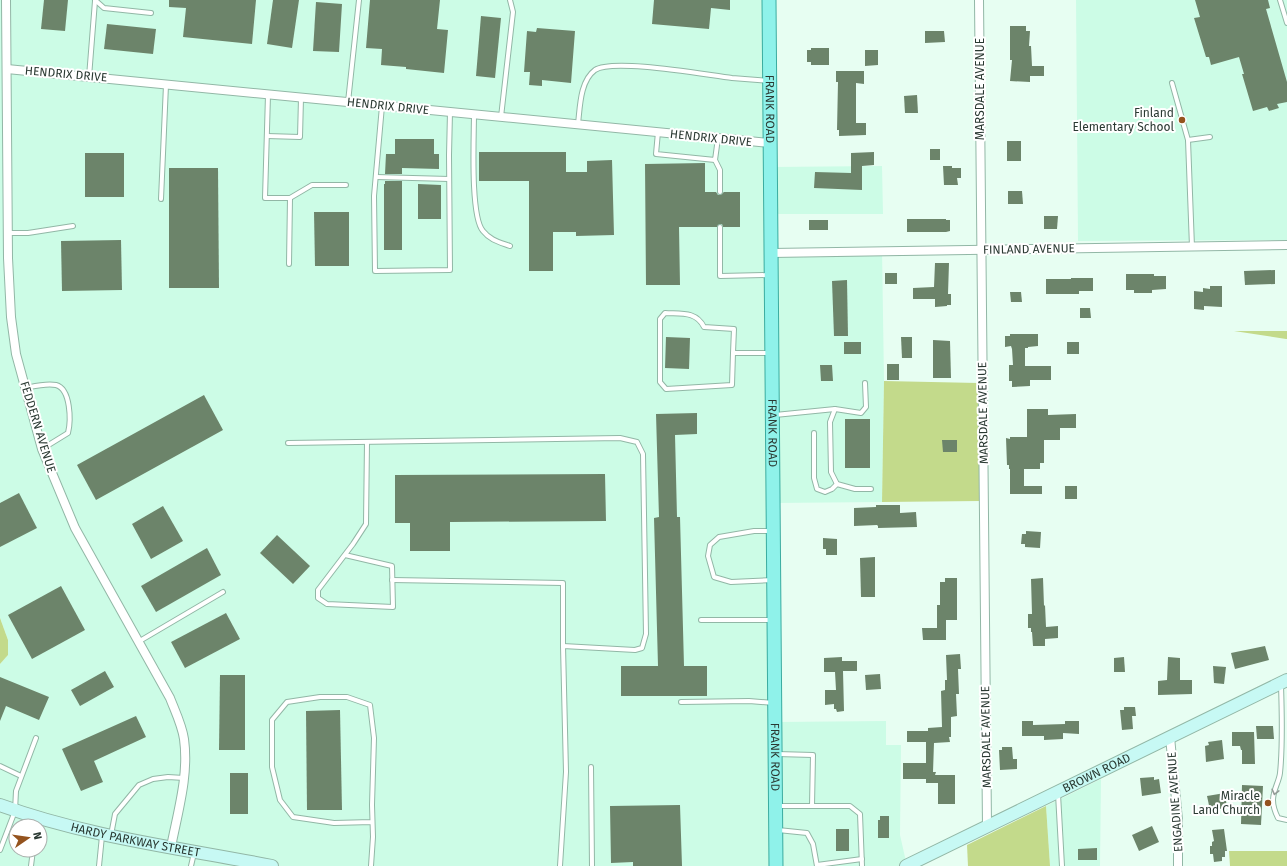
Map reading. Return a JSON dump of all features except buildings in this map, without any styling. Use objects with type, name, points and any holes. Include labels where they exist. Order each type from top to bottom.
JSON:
[{"type":"main road","name":"FRANK ROAD","points":[[769,0],[776,866]]},
{"type":"main road","name":"BROWN ROAD","points":[[906,866],[1284,681]]},
{"type":"main road","name":"HARDY PARKWAY STREET","points":[[0,806],[15,811],[28,818]]},
{"type":"main road","name":"HARDY PARKWAY STREET","points":[[48,824],[194,851],[250,864],[272,866]]},
{"type":"street","name":"FEDDERN AVENUE","points":[[6,0],[3,46],[7,69],[4,95],[4,145],[11,317],[16,354],[42,449],[75,528],[170,698],[178,718],[183,738],[185,759],[184,778],[171,847]]},
{"type":"street","name":"MARSDALE AVENUE","points":[[979,0],[987,826]]},
{"type":"street","name":"HENDRIX DRIVE","points":[[7,69],[770,143]]},
{"type":"street","name":"FINLAND AVENUE","points":[[771,253],[1287,246]]},
{"type":"street","name":"ENGADINE AVENUE","points":[[1170,737],[1178,820],[1178,866]]},
{"type":"lane","points":[[95,0],[104,8],[151,13]]},
{"type":"lane","points":[[89,77],[95,0]]},
{"type":"lane","points":[[348,102],[359,0]]},
{"type":"lane","points":[[501,117],[513,12],[510,0]]},
{"type":"lane","points":[[1280,0],[1287,23]]},
{"type":"lane","points":[[578,124],[582,94],[587,80],[596,70],[608,66],[627,65],[769,81]]},
{"type":"lane","points":[[1172,83],[1188,140],[1192,247]]},
{"type":"lane","points":[[162,199],[166,84]]},
{"type":"lane","points":[[268,94],[265,198],[290,198],[312,185],[346,185]]},
{"type":"lane","points":[[267,136],[300,137],[301,97]]},
{"type":"lane","points":[[382,105],[374,196],[375,270],[450,270],[450,112]]},
{"type":"lane","points":[[474,114],[473,155],[475,198],[478,217],[482,230],[494,241],[510,246]]},
{"type":"lane","points":[[658,132],[656,154],[715,160]]},
{"type":"lane","points":[[1188,140],[1210,137]]},
{"type":"lane","points":[[718,138],[715,160],[720,170],[720,192]]},
{"type":"lane","points":[[376,177],[449,179]]},
{"type":"lane","points":[[289,264],[290,198]]},
{"type":"lane","points":[[8,233],[28,233],[73,226]]},
{"type":"lane","points":[[720,227],[720,276],[771,275]]},
{"type":"lane","points":[[665,313],[693,315],[700,320],[704,327],[734,329],[733,353],[732,385],[666,389],[660,382],[660,319],[665,313]]},
{"type":"lane","points":[[733,353],[772,353]]},
{"type":"lane","points":[[772,415],[835,409],[860,413],[866,407],[865,383]]},
{"type":"lane","points":[[25,388],[44,384],[57,386],[67,396],[70,421],[68,433],[42,449]]},
{"type":"lane","points":[[835,409],[830,422],[831,472],[837,484],[855,489],[871,489]]},
{"type":"lane","points":[[814,434],[814,478],[816,490],[825,492],[832,489],[837,484]]},
{"type":"lane","points":[[288,443],[620,438],[637,442],[643,454],[646,634],[642,648],[635,650],[563,646]]},
{"type":"lane","points":[[345,555],[392,566],[393,607],[326,604],[318,598],[318,590],[345,555],[366,524],[367,442]]},
{"type":"lane","points":[[773,531],[719,537],[710,545],[708,556],[714,577],[731,582],[773,580]]},
{"type":"lane","points":[[392,580],[563,584],[566,772],[560,866]]},
{"type":"lane","points":[[138,642],[224,592]]},
{"type":"lane","points":[[701,620],[774,620]]},
{"type":"lane","points":[[1284,681],[1280,775],[1273,800],[1275,812],[1278,818],[1287,820]]},
{"type":"lane","points":[[371,866],[374,738],[370,705],[347,697],[320,697],[287,702],[272,720],[272,767],[280,800],[293,817],[334,823],[372,822]]},
{"type":"lane","points":[[681,702],[749,701],[774,703]]},
{"type":"lane","points":[[1282,726],[1287,723]]},
{"type":"lane","points":[[0,850],[15,811],[16,791],[36,738]]},
{"type":"lane","points":[[775,754],[813,755],[812,806]]},
{"type":"lane","points":[[0,766],[21,776]]},
{"type":"lane","points":[[591,767],[592,866]]},
{"type":"lane","points":[[99,866],[107,834],[115,814],[139,785],[153,779],[168,777],[184,778]]},
{"type":"lane","points":[[1058,792],[1062,866]]},
{"type":"lane","points":[[775,806],[850,806],[860,814],[862,866]]},
{"type":"lane","points":[[776,830],[807,832],[813,844],[817,866],[862,859]]},
{"type":"lane","points":[[191,866],[194,851]]},
{"type":"shaded area","points":[[0,0],[770,0],[772,167],[882,166],[883,214],[776,214],[776,250],[882,249],[884,381],[882,502],[774,503],[778,722],[886,721],[886,745],[901,745],[900,835],[907,866],[0,866],[0,664],[8,655],[8,640],[0,618]]},
{"type":"shaded area","name":"Finland Elementary School","points":[[1076,0],[1287,0],[1287,240],[1078,241]]},
{"type":"shaded area","points":[[1101,779],[1100,866],[1050,866],[1046,806]]},
{"type":"green space","points":[[1234,331],[1287,331],[1287,339],[1286,339]]},
{"type":"green space","points":[[884,381],[978,383],[980,501],[882,502]]},
{"type":"green space","points":[[0,618],[8,640],[8,655],[0,664]]},
{"type":"green space","points":[[1046,806],[1050,866],[968,866],[967,845]]},
{"type":"green space","points":[[1229,851],[1287,851],[1287,866],[1230,866]]},
{"type":"place","name":"Finland Elementary School","points":[[1182,120]]},
{"type":"place","name":"Miracle Land Church","points":[[1268,803]]}]
